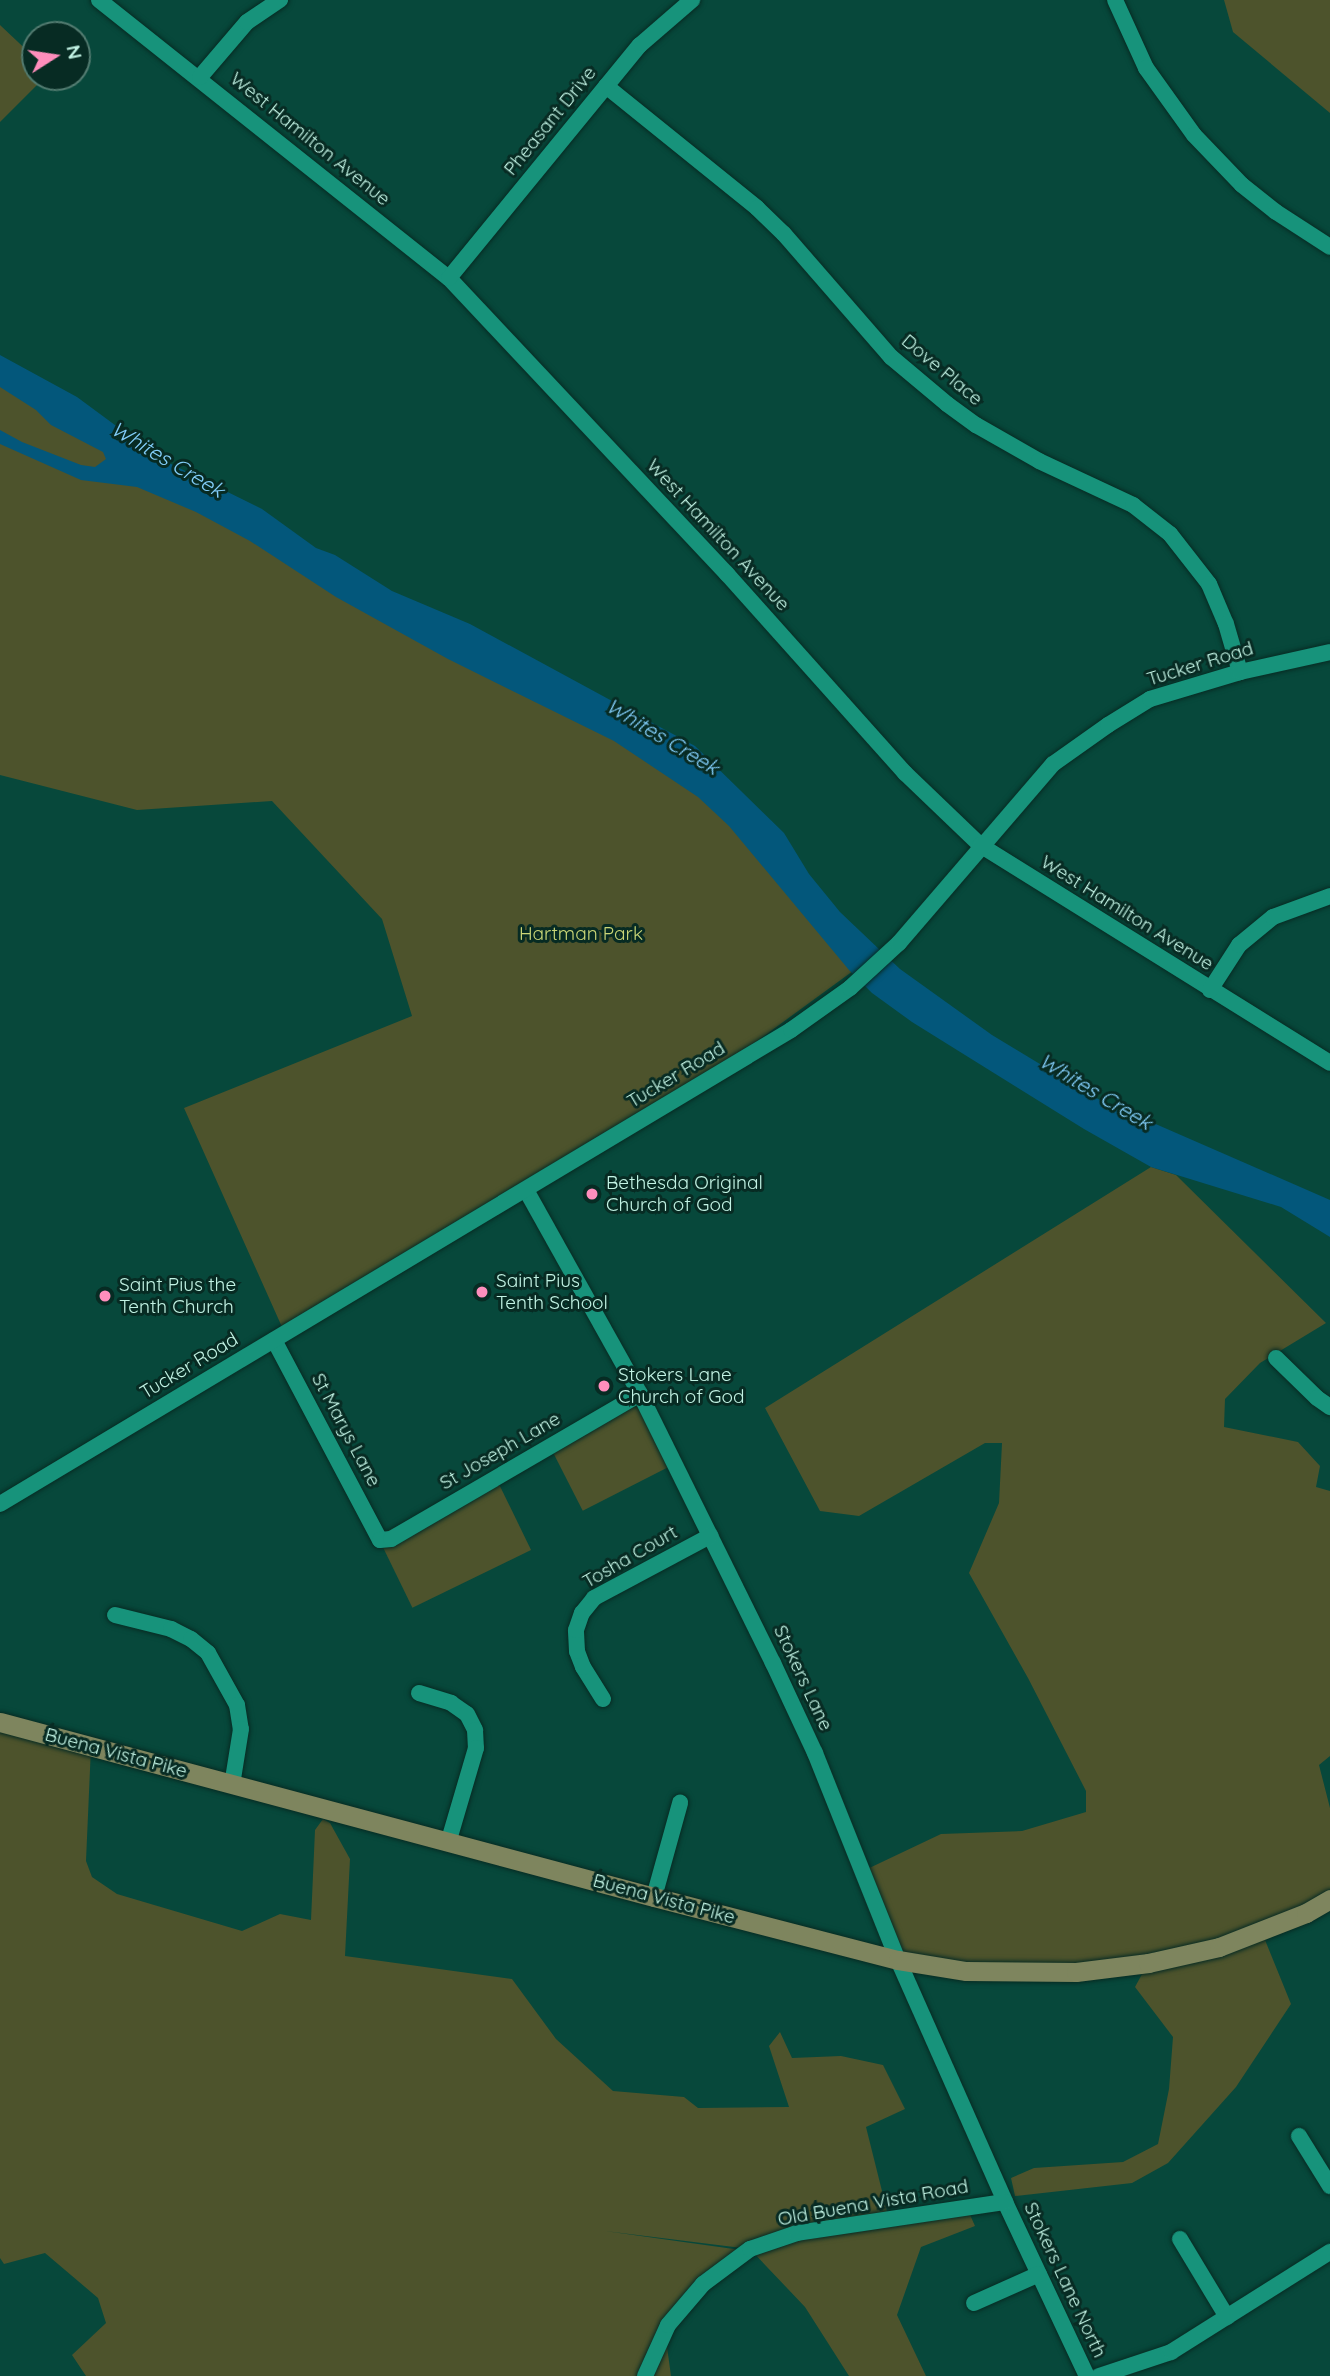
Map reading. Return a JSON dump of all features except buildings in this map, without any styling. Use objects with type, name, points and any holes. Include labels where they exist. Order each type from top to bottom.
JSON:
[{"type":"main road","name":"Buena Vista Pike","points":[[0,1722],[654,1897],[898,1959],[966,1971],[1014,1974],[1076,1972],[1148,1963],[1219,1947],[1306,1913],[1330,1899]]},
{"type":"street","name":"West Hamilton Avenue","points":[[99,0],[200,77],[449,278],[727,574],[905,773],[980,845],[1330,1063]]},
{"type":"street","points":[[200,77],[247,22],[280,0]]},
{"type":"street","name":"Pheasant Drive","points":[[449,278],[648,37],[692,0]]},
{"type":"street","points":[[1115,0],[1146,68],[1194,135],[1242,185],[1276,212],[1330,247]]},
{"type":"street","name":"Dove Place","points":[[606,86],[757,208],[793,244],[891,357],[947,404],[976,425],[1039,461],[1133,505],[1170,534],[1209,584],[1226,624],[1240,672]]},
{"type":"street","name":"Tucker Road","points":[[0,1503],[791,1030],[850,988],[899,943],[980,845],[1053,764],[1108,725],[1150,699],[1240,672],[1330,652]]},
{"type":"street","points":[[1210,990],[1239,945],[1273,917],[1330,896]]},
{"type":"street","name":"Stokers Lane","points":[[526,1190],[640,1394],[815,1753],[898,1959],[1005,2202]]},
{"type":"street","name":"St Marys Lane","points":[[274,1340],[380,1540]]},
{"type":"street","points":[[1276,1358],[1330,1407]]},
{"type":"street","name":"St Joseph Lane","points":[[380,1540],[391,1539],[640,1394]]},
{"type":"street","name":"Tosha Court","points":[[603,1699],[583,1667],[577,1651],[576,1630],[582,1613],[594,1598],[710,1535]]},
{"type":"street","points":[[115,1615],[171,1629],[191,1639],[208,1653],[237,1705],[241,1729],[232,1785]]},
{"type":"street","points":[[419,1693],[451,1703],[467,1714],[475,1730],[476,1748],[448,1843]]},
{"type":"street","points":[[654,1897],[680,1803]]},
{"type":"street","points":[[1299,2136],[1330,2186]]},
{"type":"street","name":"Stokers Lane North","points":[[1005,2202],[1087,2376]]},
{"type":"street","name":"Old Buena Vista Road","points":[[645,2376],[668,2325],[703,2284],[750,2249],[797,2233],[1005,2202]]},
{"type":"street","points":[[1180,2239],[1227,2317]]},
{"type":"street","points":[[1099,2376],[1171,2352],[1330,2252]]},
{"type":"street","points":[[974,2303],[1039,2273]]},
{"type":"green space","points":[[1224,0],[1330,0],[1330,113],[1233,32]]},
{"type":"green space","points":[[0,25],[21,45],[21,91],[31,91],[0,122]]},
{"type":"green space","name":"Hartman Park","points":[[0,381],[523,673],[721,810],[853,971],[731,1060],[282,1327],[184,1108],[412,1016],[382,919],[272,801],[137,810],[0,775]]},
{"type":"green space","points":[[1151,1167],[1176,1175],[1326,1323],[1260,1363],[1225,1399],[1224,1427],[1298,1442],[1320,1466],[1316,1487],[1330,1491],[1330,1756],[1319,1765],[1330,1808],[1330,1899],[1261,1930],[1291,2004],[1236,2087],[1168,2163],[1132,2183],[1015,2196],[1011,2178],[1034,2168],[1123,2162],[1158,2144],[1169,2089],[1173,2037],[1135,1987],[1148,1963],[1076,1972],[898,1960],[863,1871],[941,1834],[1022,1831],[1086,1812],[1086,1791],[1028,1678],[969,1573],[999,1503],[1002,1443],[985,1443],[859,1516],[820,1511],[765,1408]]},
{"type":"green space","points":[[640,1394],[675,1463],[583,1511],[547,1441]]},
{"type":"green space","points":[[496,1478],[531,1550],[412,1608],[377,1536]]},
{"type":"green space","points":[[0,1722],[91,1747],[86,1861],[92,1877],[117,1894],[242,1931],[280,1914],[311,1920],[315,1830],[323,1819],[330,1823],[350,1859],[345,1956],[512,1979],[556,2039],[613,2091],[684,2097],[698,2108],[789,2107],[769,2046],[780,2032],[792,2058],[841,2056],[883,2065],[905,2109],[866,2127],[889,2219],[967,2208],[975,2226],[921,2247],[897,2315],[926,2376],[849,2376],[805,2307],[750,2249],[605,2231],[748,2251],[665,2332],[671,2376],[86,2376],[72,2355],[106,2323],[98,2298],[45,2253],[4,2264],[0,2258]]},
{"type":"water","name":"Whites Creek","points":[[0,355],[77,397],[161,459],[262,509],[316,548],[335,555],[392,591],[470,624],[695,746],[784,833],[809,874],[840,912],[900,969],[992,1035],[1096,1098],[1330,1200],[1330,1237],[1281,1207],[1151,1167],[1084,1129],[912,1022],[872,993],[849,970],[729,826],[698,797],[614,741],[448,659],[336,597],[250,541],[196,512],[137,487],[81,480],[0,444],[0,430],[22,442],[81,465],[95,467],[106,459],[103,452],[51,425],[36,410],[0,387]]},
{"type":"place","name":"Bethesda Original Church of God","points":[[592,1194]]},
{"type":"place","name":"Saint Pius Tenth School","points":[[482,1292]]},
{"type":"place","name":"Saint Pius the Tenth Church","points":[[105,1296]]},
{"type":"place","name":"Stokers Lane Church of God","points":[[604,1386]]}]
